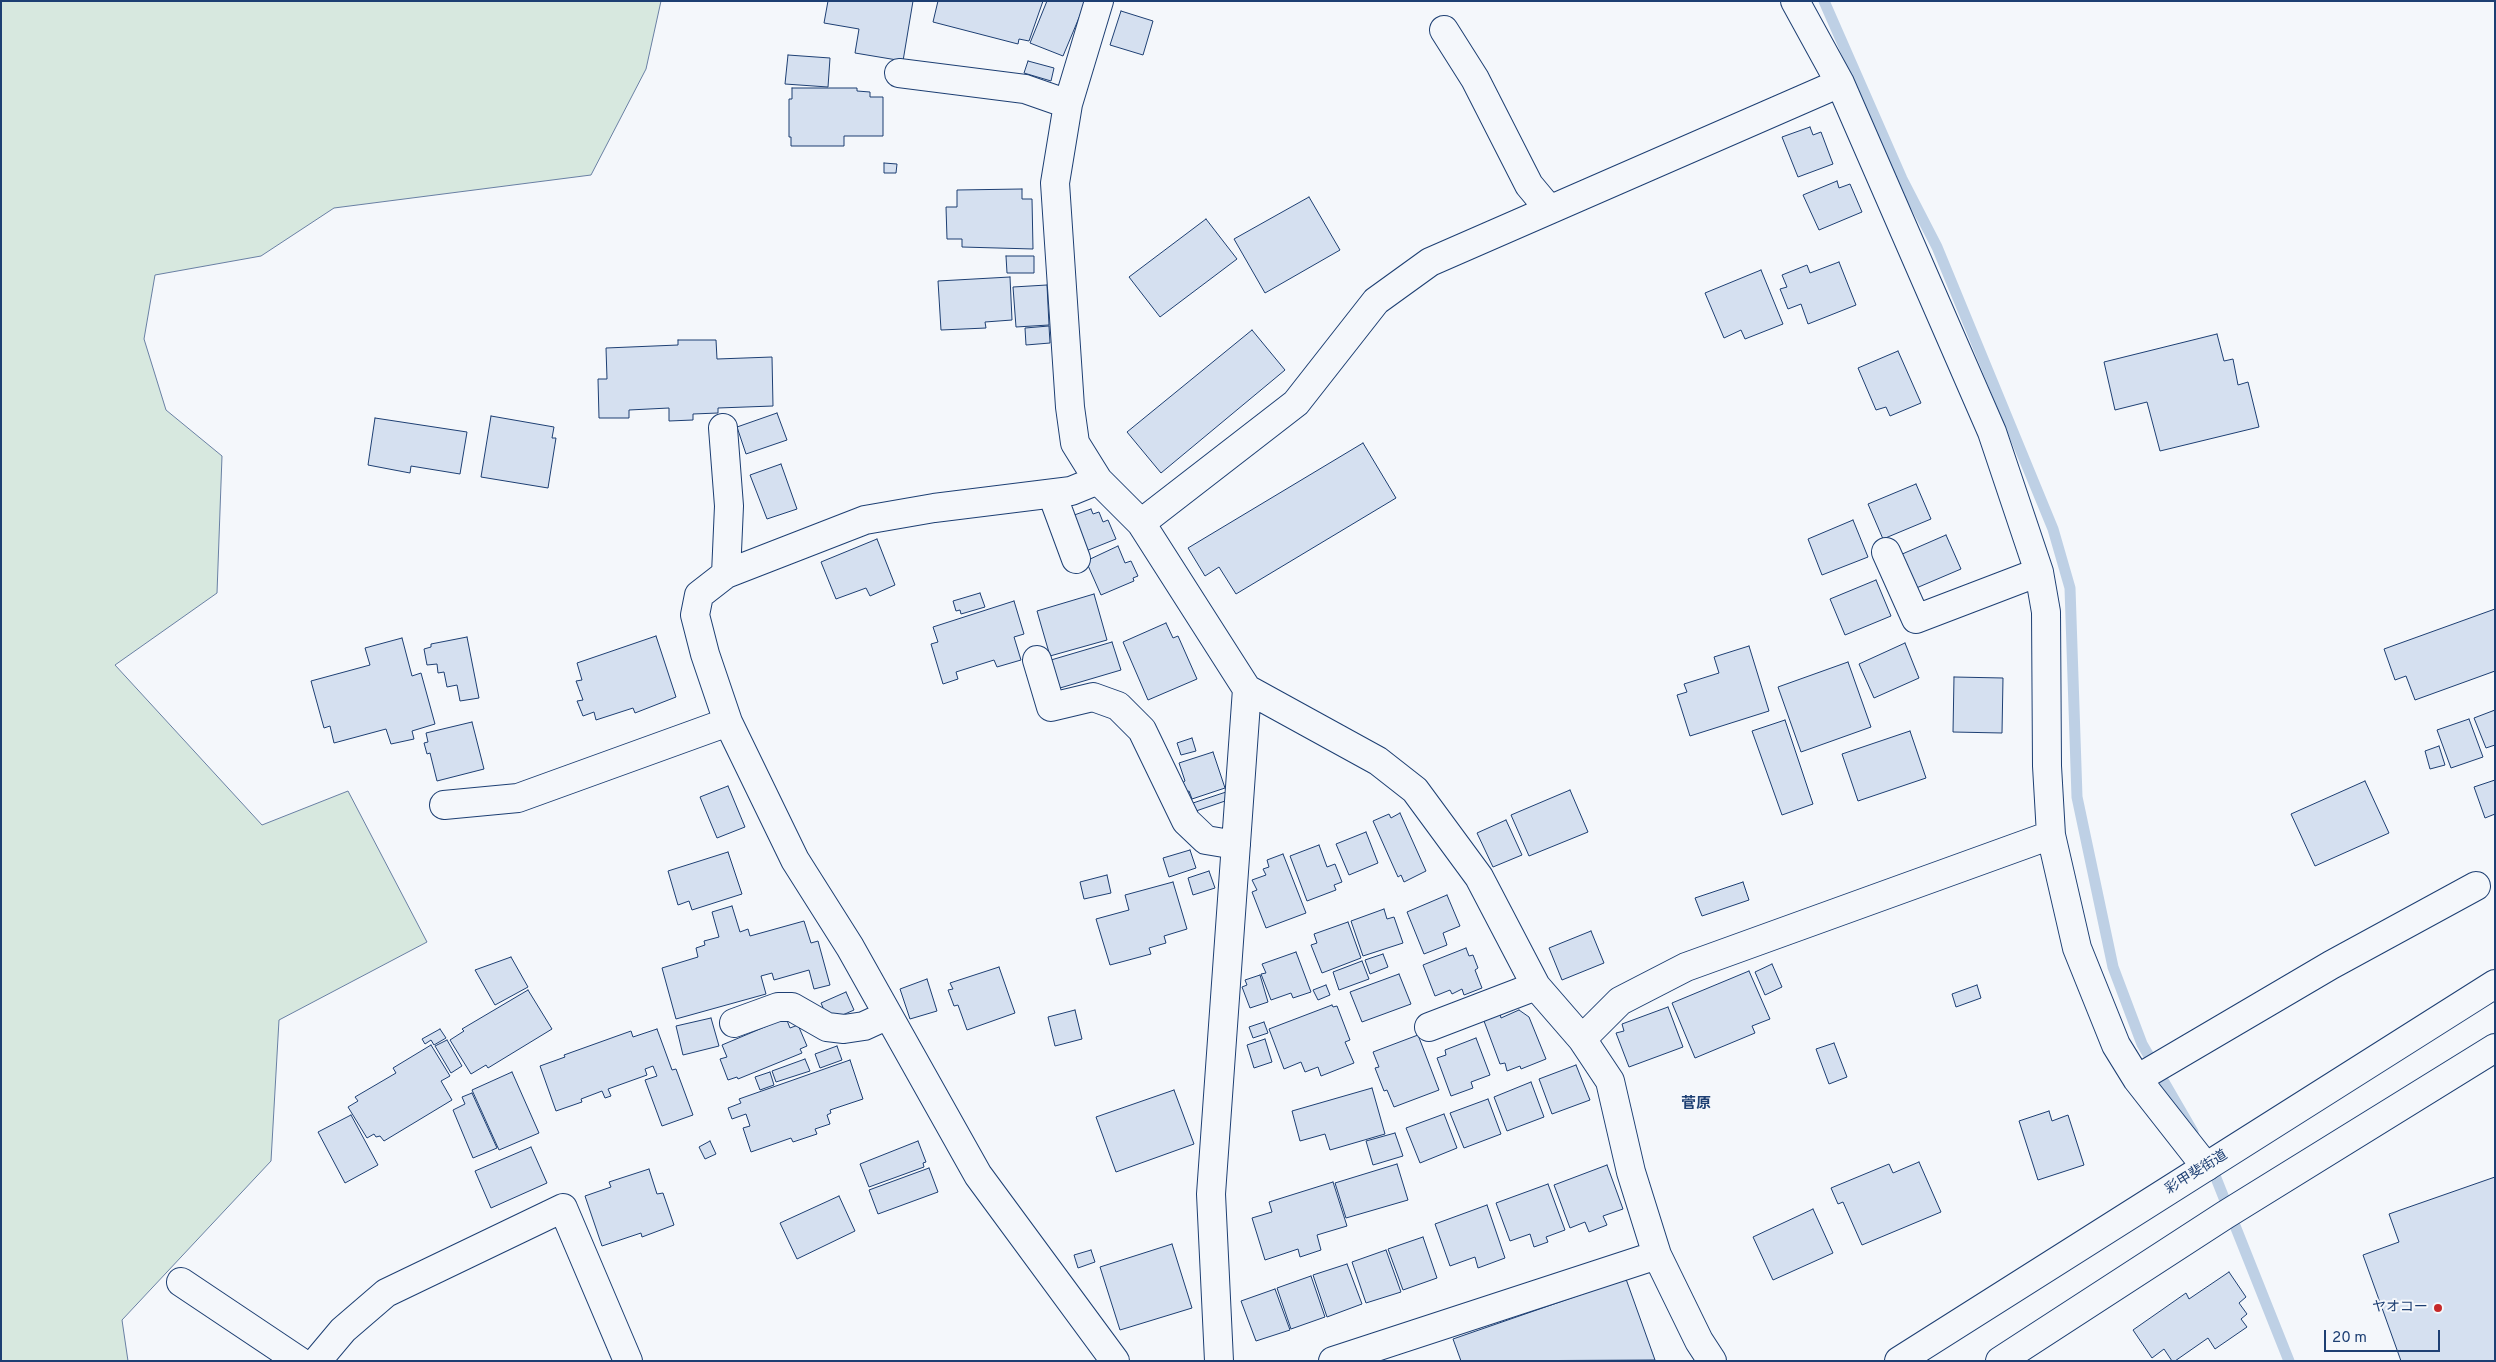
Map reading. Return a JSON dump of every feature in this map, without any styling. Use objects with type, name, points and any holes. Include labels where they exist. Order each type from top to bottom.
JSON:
[{"type":"main road","points":[[1099,1],[1068,104],[1055,182],[1070,406],[1075,443],[1098,480],[1141,523],[1247,690],[1335,735],[1378,761],[1415,790],[1479,877],[1536,986],[1582,1039],[1610,1081],[1631,1172],[1657,1255],[1699,1341],[1712,1361]]},
{"type":"main road","points":[[1795,1],[1840,83],[1992,432],[2039,572],[2046,612],[2047,766],[2051,835],[2077,948],[2116,1045],[2138,1078],[2206,1167]]},
{"type":"main road","points":[[1444,30],[1475,79],[1529,185],[1549,209]]},
{"type":"main road","points":[[899,73],[1025,89],[1068,104]]},
{"type":"main road","points":[[1141,523],[1296,403],[1376,301],[1430,262],[1840,83]]},
{"type":"main road","points":[[723,428],[729,506],[726,574]]},
{"type":"main road","points":[[1098,480],[1071,491],[934,508],[865,520],[726,574],[699,595],[695,615],[705,654],[728,722],[796,860],[850,947],[978,1175],[1115,1361]]},
{"type":"main road","points":[[1052,494],[1076,559]]},
{"type":"main road","points":[[1886,552],[1916,619],[2039,572]]},
{"type":"main road","points":[[1037,660],[1051,707],[1093,697],[1118,706],[1142,730],[1186,821],[1206,840],[1236,846]]},
{"type":"main road","points":[[1219,1361],[1212,1194],[1247,690]]},
{"type":"main road","points":[[444,805],[518,798],[728,722]]},
{"type":"main road","points":[[1582,1039],[1620,1002],[1686,966],[2051,835]]},
{"type":"main road","points":[[2138,1078],[2331,965],[2476,886]]},
{"type":"main road","name":"彩甲斐街道","points":[[1899,1361],[2495,984]]},
{"type":"main road","points":[[1430,1027],[1536,986]]},
{"type":"main road","points":[[734,1023],[778,1007],[792,1007],[827,1027],[844,1029],[864,1026],[888,1015]]},
{"type":"main road","points":[[2000,1361],[2225,1215],[2495,1048]]},
{"type":"main road","points":[[317,1361],[343,1330],[386,1293],[563,1208],[628,1361]]},
{"type":"main road","points":[[1333,1361],[1657,1255]]},
{"type":"main road","points":[[181,1282],[299,1361]]},
{"type":"shaded area","points":[[1,1],[661,1],[646,69],[591,175],[334,208],[261,256],[155,275],[144,339],[166,410],[222,456],[217,593],[115,665],[262,825],[348,791],[427,942],[279,1020],[271,1161],[122,1320],[128,1361],[1,1361]]},
{"type":"building","points":[[828,1],[913,1],[903,61],[855,53],[859,29],[824,23]]},
{"type":"building","points":[[938,1],[1043,1],[1029,41],[1019,39],[1018,44],[933,22]]},
{"type":"building","points":[[1047,1],[1086,1],[1063,56],[1030,43]]},
{"type":"building","points":[[1121,11],[1153,21],[1143,55],[1110,45]]},
{"type":"building","points":[[788,55],[830,58],[828,87],[785,84]]},
{"type":"building","points":[[1028,61],[1054,68],[1051,81],[1024,73]]},
{"type":"building","points":[[792,88],[857,88],[857,91],[870,92],[870,97],[883,97],[883,136],[844,136],[844,146],[791,146],[791,137],[789,137],[789,99],[792,99]]},
{"type":"building","points":[[1810,127],[1813,135],[1821,132],[1833,164],[1798,177],[1782,137]]},
{"type":"building","points":[[884,163],[897,164],[896,173],[884,173]]},
{"type":"building","points":[[1837,181],[1839,188],[1850,184],[1862,212],[1819,230],[1803,195]]},
{"type":"building","points":[[1022,189],[1022,199],[1032,199],[1033,249],[962,247],[962,239],[947,239],[946,207],[957,207],[957,190]]},
{"type":"building","points":[[1309,197],[1340,250],[1265,293],[1234,239]]},
{"type":"building","points":[[1206,219],[1237,259],[1160,317],[1129,277]]},
{"type":"building","points":[[1006,256],[1034,256],[1034,273],[1007,273]]},
{"type":"building","points":[[1839,262],[1856,305],[1808,324],[1801,304],[1788,309],[1780,289],[1787,287],[1782,275],[1807,265],[1810,273]]},
{"type":"building","points":[[1761,270],[1783,324],[1745,339],[1741,330],[1724,338],[1705,293]]},
{"type":"building","points":[[1010,277],[1012,320],[985,322],[986,328],[941,330],[938,281]]},
{"type":"building","points":[[1047,285],[1049,325],[1016,327],[1013,287]]},
{"type":"building","points":[[1049,326],[1050,343],[1026,345],[1025,328]]},
{"type":"building","points":[[1252,330],[1285,370],[1161,473],[1127,432]]},
{"type":"building","points":[[2217,334],[2224,361],[2233,359],[2238,385],[2248,382],[2259,427],[2160,451],[2147,402],[2115,410],[2104,362]]},
{"type":"building","points":[[678,340],[716,340],[717,359],[772,357],[773,406],[718,408],[718,413],[693,414],[693,420],[669,421],[669,408],[629,410],[629,418],[599,418],[598,379],[607,379],[606,348],[678,345]]},
{"type":"building","points":[[1898,351],[1921,403],[1890,416],[1886,407],[1876,410],[1858,368]]},
{"type":"building","points":[[777,413],[787,440],[746,454],[737,427]]},
{"type":"building","points":[[491,416],[554,427],[552,438],[556,438],[548,488],[481,477]]},
{"type":"building","points":[[375,418],[467,432],[460,474],[411,466],[410,473],[368,465]]},
{"type":"building","points":[[1363,443],[1396,498],[1236,594],[1219,567],[1205,576],[1188,548]]},
{"type":"building","points":[[781,464],[797,509],[767,519],[750,475]]},
{"type":"building","points":[[1916,484],[1931,519],[1883,539],[1868,504]]},
{"type":"building","points":[[1091,509],[1093,514],[1099,512],[1103,522],[1108,520],[1116,539],[1081,553],[1066,518]]},
{"type":"building","points":[[1853,520],[1868,557],[1822,575],[1808,539]]},
{"type":"building","points":[[1946,535],[1961,569],[1914,589],[1900,555]]},
{"type":"building","points":[[877,539],[895,585],[870,596],[866,588],[836,599],[821,562]]},
{"type":"building","points":[[1118,546],[1125,563],[1131,561],[1138,576],[1133,578],[1134,581],[1101,595],[1086,561]]},
{"type":"building","points":[[1876,580],[1891,616],[1845,635],[1830,599]]},
{"type":"building","points":[[980,593],[985,607],[961,614],[960,610],[956,611],[953,601]]},
{"type":"building","points":[[1094,594],[1107,640],[1050,656],[1037,611]]},
{"type":"building","points":[[1014,601],[1024,634],[1014,637],[1021,660],[997,667],[994,660],[956,672],[958,679],[943,684],[931,644],[938,642],[933,627]]},
{"type":"building","points":[[2495,609],[2495,671],[2415,700],[2406,676],[2395,680],[2384,649]]},
{"type":"building","points":[[1166,623],[1173,638],[1178,636],[1197,679],[1148,700],[1123,642]]},
{"type":"building","points":[[656,636],[676,697],[635,713],[633,708],[596,720],[594,712],[583,716],[577,701],[583,700],[576,681],[582,680],[577,663]]},
{"type":"building","points":[[467,637],[479,698],[460,701],[457,685],[447,687],[444,672],[438,673],[437,664],[427,665],[424,649],[431,647],[431,644]]},
{"type":"building","points":[[402,638],[412,676],[421,673],[435,724],[412,731],[414,739],[391,744],[386,729],[334,743],[330,726],[324,728],[311,681],[370,665],[365,648]]},
{"type":"building","points":[[1112,642],[1121,670],[1060,688],[1051,660]]},
{"type":"building","points":[[1905,643],[1919,678],[1874,698],[1859,664]]},
{"type":"building","points":[[1749,646],[1769,711],[1690,736],[1677,695],[1687,692],[1684,684],[1719,673],[1714,657]]},
{"type":"building","points":[[1848,662],[1871,727],[1801,752],[1778,687]]},
{"type":"building","points":[[1954,677],[2003,678],[2002,733],[1953,732]]},
{"type":"building","points":[[2495,710],[2495,745],[2486,748],[2474,718]]},
{"type":"building","points":[[2469,719],[2483,757],[2451,768],[2437,730]]},
{"type":"building","points":[[1785,720],[1813,804],[1782,815],[1752,731]]},
{"type":"building","points":[[472,722],[484,769],[437,781],[430,753],[427,754],[424,743],[428,742],[426,733]]},
{"type":"building","points":[[1910,731],[1926,778],[1858,801],[1842,754]]},
{"type":"building","points":[[1192,738],[1196,751],[1181,755],[1177,743]]},
{"type":"building","points":[[2439,746],[2445,765],[2430,769],[2425,751]]},
{"type":"building","points":[[1213,752],[1225,788],[1192,799],[1189,791],[1185,792],[1182,783],[1185,781],[1179,763]]},
{"type":"building","points":[[2495,780],[2495,814],[2485,818],[2474,787]]},
{"type":"building","points":[[2365,781],[2389,833],[2315,866],[2291,814]]},
{"type":"building","points":[[728,786],[745,827],[717,838],[700,797]]},
{"type":"building","points":[[1570,790],[1588,832],[1529,856],[1511,815]]},
{"type":"building","points":[[1226,792],[1228,800],[1196,811],[1193,803]]},
{"type":"building","points":[[1400,813],[1426,871],[1404,882],[1401,875],[1398,877],[1373,821],[1389,814],[1391,818]]},
{"type":"building","points":[[1506,820],[1522,855],[1493,867],[1477,833]]},
{"type":"building","points":[[1366,832],[1378,863],[1349,875],[1336,844]]},
{"type":"building","points":[[1319,845],[1327,867],[1335,864],[1342,882],[1334,885],[1336,890],[1307,901],[1290,856]]},
{"type":"building","points":[[1190,850],[1196,868],[1169,877],[1163,858]]},
{"type":"building","points":[[728,852],[742,894],[692,910],[689,901],[678,905],[668,871]]},
{"type":"building","points":[[1283,854],[1306,913],[1266,928],[1252,892],[1257,890],[1252,880],[1266,875],[1263,869],[1269,867],[1267,860]]},
{"type":"building","points":[[1209,871],[1215,888],[1193,895],[1188,878]]},
{"type":"building","points":[[1107,875],[1111,893],[1084,899],[1080,882]]},
{"type":"building","points":[[1173,882],[1187,929],[1164,936],[1166,943],[1149,948],[1151,954],[1110,965],[1096,919],[1129,910],[1125,895]]},
{"type":"building","points":[[1743,882],[1749,900],[1702,916],[1695,898]]},
{"type":"building","points":[[1447,895],[1460,926],[1443,933],[1447,945],[1424,954],[1407,912]]},
{"type":"building","points":[[732,906],[740,932],[748,929],[750,936],[804,921],[811,943],[818,941],[830,985],[814,989],[809,970],[774,980],[772,973],[761,976],[766,994],[676,1019],[662,968],[698,957],[696,948],[705,945],[704,941],[719,937],[712,912]]},
{"type":"building","points":[[1384,909],[1387,919],[1394,917],[1403,943],[1363,956],[1351,921]]},
{"type":"building","points":[[1348,922],[1361,958],[1322,973],[1311,945],[1317,943],[1314,934]]},
{"type":"building","points":[[1591,931],[1604,963],[1562,980],[1549,948]]},
{"type":"building","points":[[1466,948],[1469,956],[1473,955],[1478,968],[1475,970],[1482,988],[1464,995],[1462,989],[1452,994],[1450,990],[1435,996],[1423,965]]},
{"type":"building","points":[[1296,952],[1311,992],[1293,998],[1291,993],[1271,1000],[1261,974],[1266,973],[1262,964]]},
{"type":"building","points":[[1383,954],[1388,967],[1370,974],[1365,960]]},
{"type":"building","points":[[511,957],[528,987],[495,1005],[475,970]]},
{"type":"building","points":[[1362,961],[1369,979],[1339,990],[1333,972]]},
{"type":"building","points":[[1772,964],[1782,987],[1765,995],[1755,972]]},
{"type":"building","points":[[999,967],[1015,1013],[967,1030],[958,1005],[954,1006],[948,990],[953,989],[950,983]]},
{"type":"building","points":[[1749,971],[1770,1019],[1752,1026],[1755,1033],[1695,1058],[1672,1003]]},
{"type":"building","points":[[1399,974],[1411,1004],[1362,1022],[1350,992]]},
{"type":"building","points":[[1260,975],[1268,1002],[1250,1008],[1242,987],[1247,985],[1245,980]]},
{"type":"building","points":[[927,979],[937,1011],[910,1019],[900,989]]},
{"type":"building","points":[[1326,985],[1330,995],[1318,1000],[1313,990]]},
{"type":"building","points":[[1977,985],[1981,998],[1956,1007],[1952,994]]},
{"type":"building","points":[[528,990],[552,1029],[488,1068],[486,1065],[471,1074],[450,1040],[464,1031],[462,1029]]},
{"type":"building","points":[[846,992],[854,1010],[829,1021],[821,1003]]},
{"type":"building","points":[[1332,1005],[1333,1007],[1337,1006],[1350,1040],[1345,1042],[1354,1063],[1321,1076],[1318,1067],[1305,1072],[1301,1062],[1284,1069],[1269,1029]]},
{"type":"building","points":[[1668,1007],[1683,1047],[1629,1067],[1616,1033],[1624,1031],[1622,1024]]},
{"type":"building","points":[[1075,1010],[1082,1039],[1055,1046],[1048,1017]]},
{"type":"building","points":[[1519,1010],[1529,1017],[1546,1059],[1521,1069],[1520,1066],[1507,1071],[1505,1063],[1500,1064],[1484,1021],[1500,1014],[1501,1018]]},
{"type":"building","points":[[711,1018],[719,1046],[683,1055],[676,1026]]},
{"type":"building","points":[[786,1018],[790,1028],[798,1025],[807,1046],[800,1049],[802,1053],[738,1079],[737,1077],[728,1080],[720,1059],[727,1057],[722,1045]]},
{"type":"building","points":[[1264,1022],[1268,1033],[1253,1038],[1249,1027]]},
{"type":"building","points":[[440,1029],[446,1038],[434,1045],[431,1040],[425,1044],[422,1039]]},
{"type":"building","points":[[657,1029],[672,1070],[676,1069],[693,1115],[662,1126],[645,1080],[657,1076],[653,1066],[645,1069],[647,1075],[608,1089],[611,1096],[605,1098],[602,1091],[581,1099],[582,1102],[556,1111],[540,1066],[565,1057],[564,1055],[631,1031],[633,1037]]},
{"type":"building","points":[[1418,1035],[1439,1090],[1394,1107],[1387,1090],[1384,1091],[1375,1068],[1379,1067],[1373,1052]]},
{"type":"building","points":[[1476,1038],[1490,1075],[1471,1082],[1473,1088],[1451,1096],[1437,1058],[1446,1055],[1445,1050]]},
{"type":"building","points":[[1265,1039],[1272,1062],[1254,1068],[1247,1045]]},
{"type":"building","points":[[447,1040],[462,1066],[451,1073],[435,1046]]},
{"type":"building","points":[[1834,1043],[1847,1077],[1829,1084],[1816,1049]]},
{"type":"building","points":[[431,1045],[450,1076],[441,1081],[452,1100],[384,1141],[380,1136],[376,1137],[374,1134],[367,1138],[348,1107],[358,1101],[355,1097],[396,1073],[393,1068]]},
{"type":"building","points":[[837,1046],[842,1060],[820,1068],[815,1054]]},
{"type":"building","points":[[805,1059],[810,1071],[776,1082],[772,1071]]},
{"type":"building","points":[[850,1060],[863,1099],[830,1110],[831,1113],[827,1115],[830,1124],[815,1129],[817,1134],[793,1142],[791,1138],[751,1152],[743,1128],[750,1126],[746,1114],[732,1119],[728,1108],[741,1103],[739,1099]]},
{"type":"building","points":[[1576,1065],[1590,1100],[1552,1114],[1539,1079]]},
{"type":"building","points":[[512,1072],[539,1133],[499,1150],[472,1090]]},
{"type":"building","points":[[770,1072],[774,1085],[760,1090],[755,1077]]},
{"type":"building","points":[[1531,1082],[1544,1117],[1507,1131],[1494,1097]]},
{"type":"building","points":[[1372,1088],[1385,1134],[1330,1150],[1325,1134],[1300,1141],[1292,1111]]},
{"type":"building","points":[[1174,1090],[1194,1144],[1116,1172],[1096,1117]]},
{"type":"building","points":[[472,1093],[497,1148],[473,1158],[453,1110],[465,1104],[462,1097]]},
{"type":"building","points":[[1488,1099],[1501,1134],[1464,1148],[1450,1113]]},
{"type":"building","points":[[2049,1111],[2052,1121],[2068,1115],[2084,1165],[2038,1180],[2019,1121]]},
{"type":"building","points":[[1444,1114],[1457,1148],[1420,1163],[1406,1128]]},
{"type":"building","points":[[351,1115],[378,1165],[345,1183],[318,1132]]},
{"type":"building","points":[[1395,1133],[1403,1156],[1373,1165],[1366,1141]]},
{"type":"building","points":[[710,1141],[716,1154],[705,1159],[699,1147]]},
{"type":"building","points":[[918,1141],[926,1162],[923,1163],[924,1167],[869,1187],[860,1164]]},
{"type":"building","points":[[531,1147],[547,1183],[491,1208],[475,1171]]},
{"type":"building","points":[[1919,1162],[1941,1212],[1862,1245],[1843,1202],[1838,1204],[1831,1188],[1889,1164],[1893,1173]]},
{"type":"building","points":[[1397,1164],[1408,1200],[1346,1218],[1335,1183]]},
{"type":"building","points":[[1607,1165],[1623,1209],[1603,1216],[1607,1225],[1589,1232],[1585,1222],[1570,1228],[1554,1185]]},
{"type":"building","points":[[929,1168],[938,1192],[878,1214],[869,1190]]},
{"type":"building","points":[[649,1169],[657,1194],[663,1193],[674,1225],[642,1237],[641,1233],[602,1246],[585,1196],[611,1187],[609,1182]]},
{"type":"building","name":"ヤオコー","points":[[2495,1177],[2495,1361],[2401,1361],[2363,1255],[2399,1242],[2389,1214]]},
{"type":"building","points":[[1333,1182],[1347,1226],[1317,1235],[1321,1250],[1300,1257],[1298,1249],[1265,1260],[1252,1218],[1272,1212],[1269,1202]]},
{"type":"building","points":[[1548,1184],[1565,1230],[1546,1237],[1548,1242],[1534,1247],[1530,1234],[1510,1241],[1496,1203]]},
{"type":"building","points":[[839,1196],[855,1231],[797,1259],[780,1223]]},
{"type":"building","points":[[1487,1205],[1505,1258],[1478,1268],[1475,1257],[1450,1266],[1435,1224]]},
{"type":"building","points":[[1813,1209],[1833,1253],[1773,1280],[1753,1237]]},
{"type":"building","points":[[1423,1237],[1437,1278],[1403,1290],[1388,1249]]},
{"type":"building","points":[[1172,1244],[1192,1308],[1120,1330],[1100,1267]]},
{"type":"building","points":[[1091,1250],[1095,1262],[1078,1268],[1074,1255]]},
{"type":"building","points":[[1386,1250],[1401,1292],[1366,1303],[1352,1262]]},
{"type":"building","points":[[1347,1264],[1362,1304],[1327,1317],[1313,1275]]},
{"type":"building","points":[[2229,1272],[2246,1297],[2239,1303],[2247,1314],[2241,1319],[2247,1327],[2215,1349],[2208,1338],[2175,1361],[2172,1361],[2164,1349],[2152,1358],[2133,1330],[2186,1293],[2189,1299]]},
{"type":"building","points":[[1311,1276],[1325,1317],[1291,1329],[1277,1288]]},
{"type":"building","points":[[1626,1279],[1655,1360],[1461,1361],[1453,1339]]},
{"type":"building","points":[[1275,1289],[1290,1330],[1256,1341],[1241,1301]]},
{"type":"waterway","points":[[1824,1],[1902,179],[1937,247],[2053,529],[2070,588],[2077,797],[2113,967],[2142,1044],[2193,1132]]},
{"type":"waterway","points":[[2210,1163],[2289,1361]]},
{"type":"place","name":"ヤオコー","points":[[2438,1308]]},
{"type":"district","name":"菅原","points":[[1696,1105]]}]
